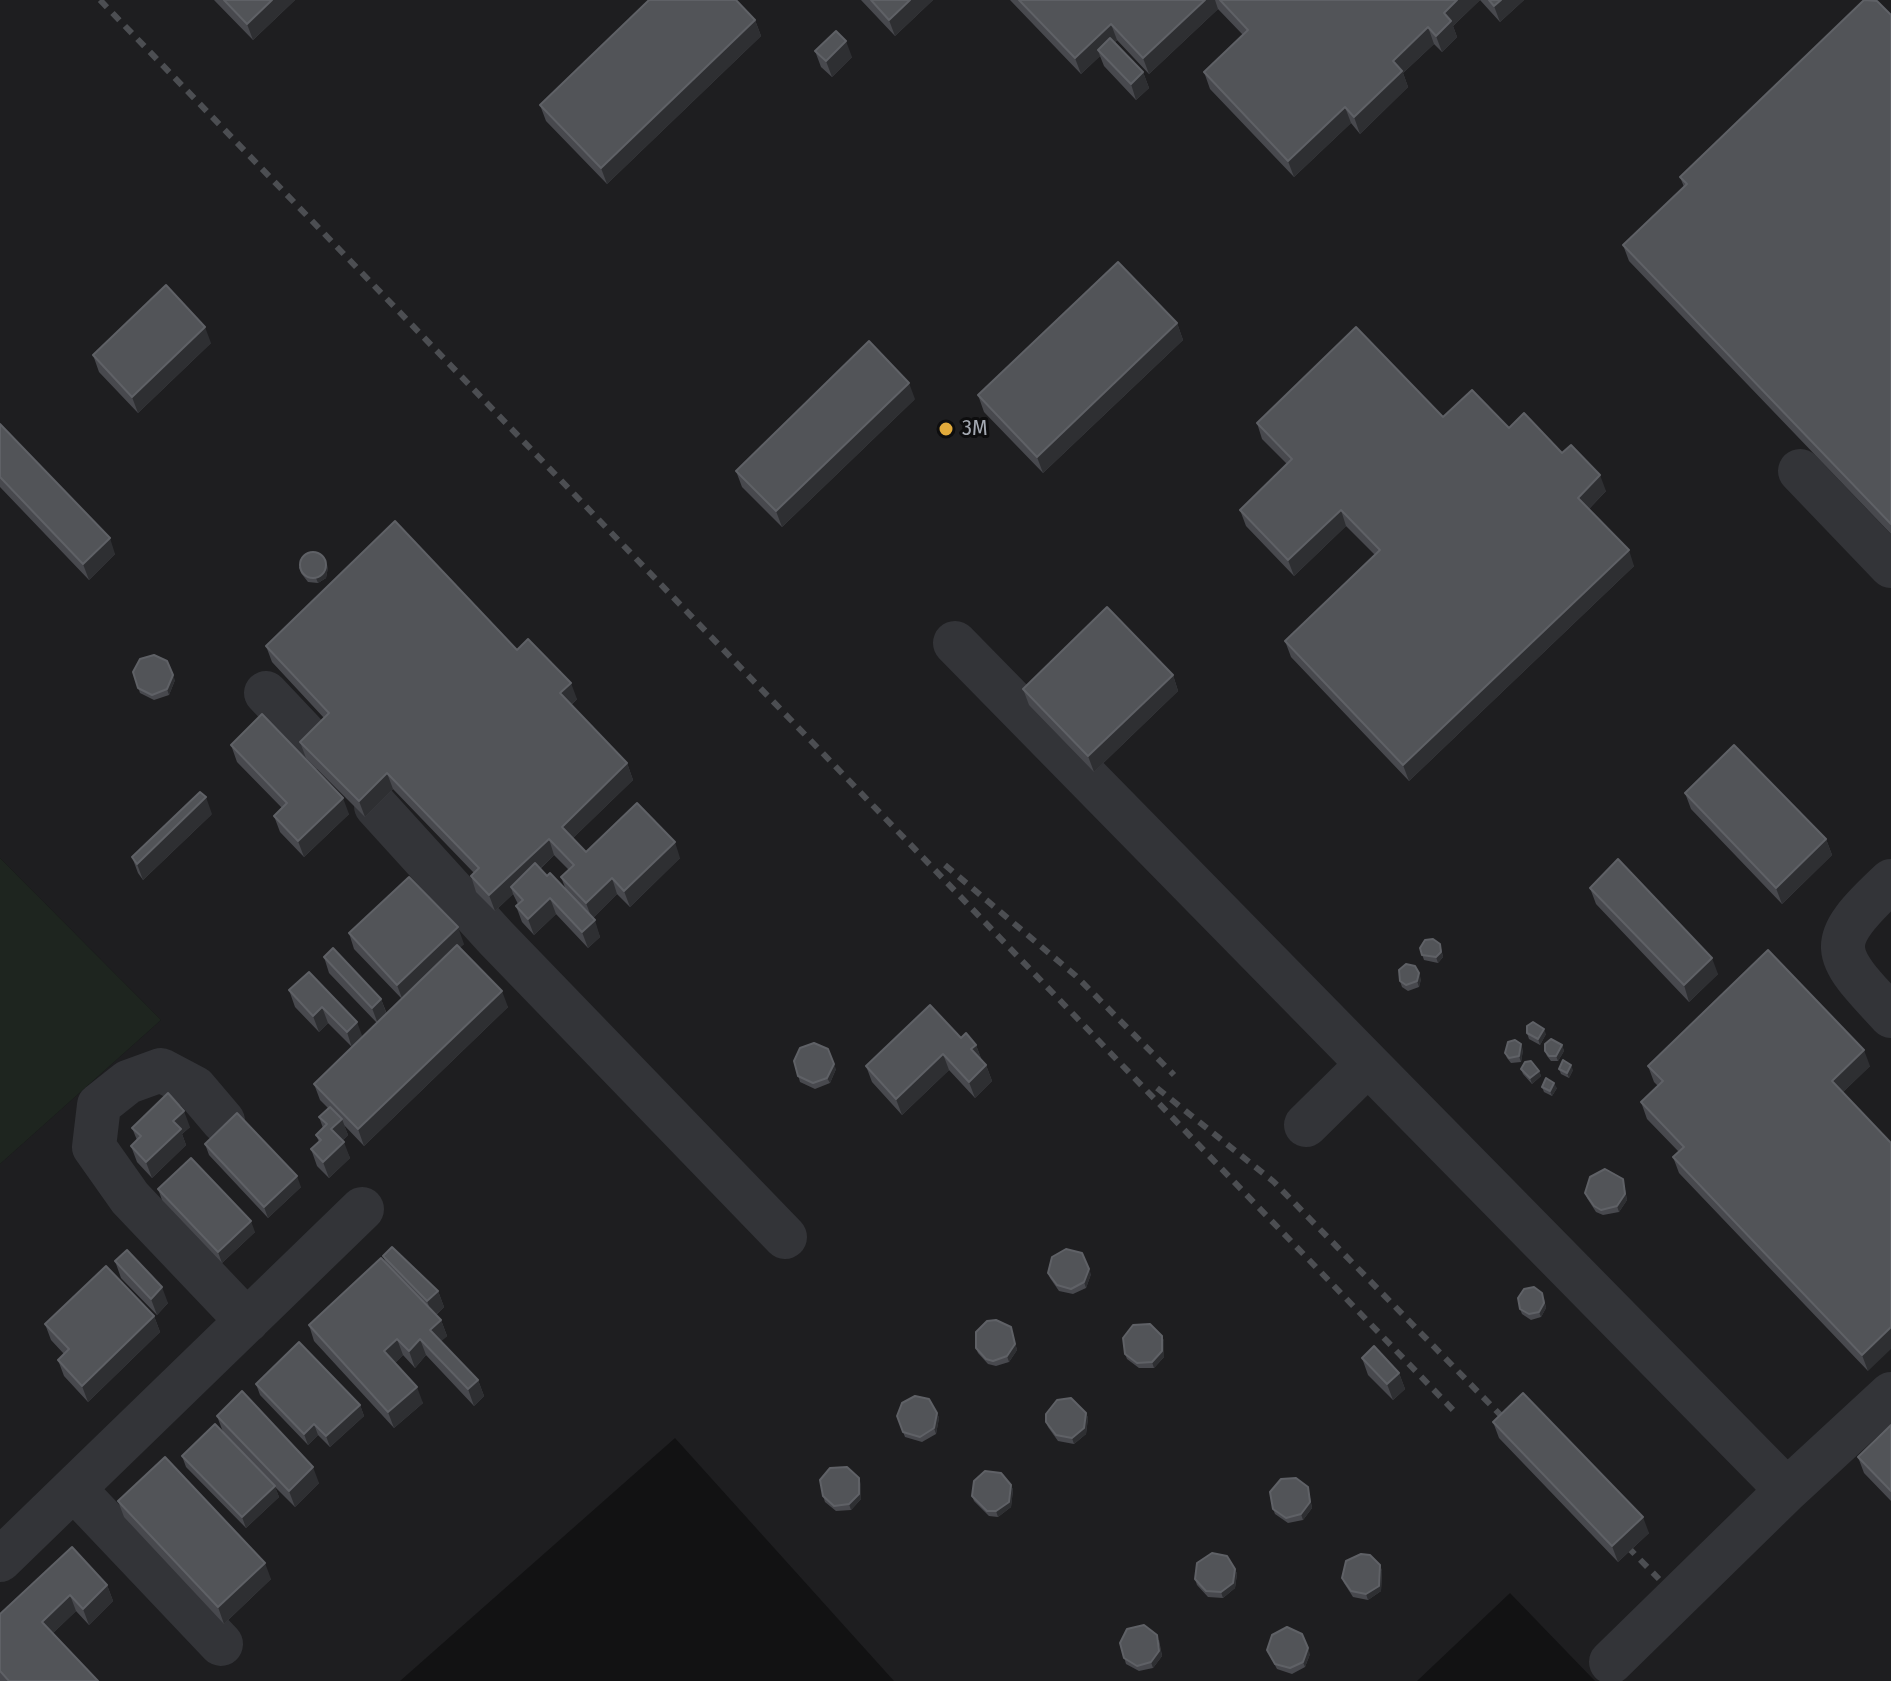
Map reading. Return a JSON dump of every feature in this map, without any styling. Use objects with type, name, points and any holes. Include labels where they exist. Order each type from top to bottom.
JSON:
[{"type":"lane","points":[[1800,471],[1891,566]]},
{"type":"lane","points":[[955,643],[1787,1490]]},
{"type":"lane","points":[[266,693],[317,747]]},
{"type":"lane","points":[[376,806],[496,938],[785,1237]]},
{"type":"lane","points":[[1891,881],[1851,919],[1842,947],[1850,973],[1891,1016]]},
{"type":"lane","points":[[1306,1125],[1368,1064]]},
{"type":"lane","points":[[223,1121],[195,1088],[161,1070],[128,1082],[99,1105],[94,1147],[130,1198],[247,1321]]},
{"type":"lane","points":[[0,1560],[362,1209]]},
{"type":"lane","points":[[1611,1662],[1787,1490],[1891,1394]]},
{"type":"lane","points":[[74,1489],[221,1644]]},
{"type":"shaded area","name":"3M","points":[[0,0],[1891,0],[1891,1681],[1595,1681],[1510,1593],[1417,1681],[894,1681],[675,1438],[400,1681],[0,1681],[0,1164],[161,1020],[0,858]]},
{"type":"shaded area","points":[[0,858],[161,1020],[0,1164]]},
{"type":"building","points":[[224,0],[272,0],[247,24]]},
{"type":"building","points":[[649,0],[736,0],[755,20],[601,168],[540,105]]},
{"type":"building","points":[[871,0],[910,0],[889,20]]},
{"type":"building","points":[[1019,0],[1205,0],[1143,58],[1111,24],[1075,58]]},
{"type":"building","points":[[1220,0],[1457,0],[1444,13],[1451,21],[1436,36],[1428,27],[1393,61],[1402,71],[1354,117],[1345,107],[1288,161],[1204,72],[1248,30]]},
{"type":"building","points":[[1864,0],[1877,1],[1891,15],[1891,524],[1623,245],[1687,184],[1680,177]]},
{"type":"building","points":[[836,31],[846,41],[826,61],[815,51]]},
{"type":"building","points":[[1110,38],[1143,72],[1131,84],[1098,50]]},
{"type":"building","points":[[1118,262],[1177,323],[1037,457],[978,395]]},
{"type":"building","points":[[166,285],[205,327],[132,397],[93,355]]},
{"type":"building","points":[[1356,327],[1443,417],[1472,390],[1509,428],[1524,413],[1562,453],[1571,445],[1600,475],[1578,498],[1629,550],[1403,765],[1285,641],[1380,550],[1341,510],[1288,560],[1240,510],[1292,459],[1257,423]]},
{"type":"building","points":[[869,341],[909,383],[776,511],[736,471]]},
{"type":"building","points":[[0,424],[110,538],[83,564],[0,477]]},
{"type":"building","points":[[395,521],[517,650],[528,639],[571,683],[560,693],[627,763],[562,827],[586,852],[637,803],[675,842],[624,891],[612,878],[586,903],[561,877],[574,865],[549,839],[489,895],[471,876],[479,868],[387,773],[359,801],[300,742],[329,713],[266,646]]},
{"type":"building","points":[[313,552],[322,556],[326,565],[322,574],[313,578],[304,574],[300,565],[304,556]]},
{"type":"building","points":[[1107,607],[1173,675],[1088,756],[1023,689]]},
{"type":"building","points":[[154,655],[167,661],[173,675],[167,689],[152,695],[138,688],[133,672],[140,659]]},
{"type":"building","points":[[262,714],[343,798],[298,841],[274,816],[287,803],[231,745]]},
{"type":"building","points":[[1734,745],[1826,839],[1776,888],[1685,793]]},
{"type":"building","points":[[200,792],[206,797],[137,864],[132,857]]},
{"type":"building","points":[[1618,859],[1712,958],[1684,985],[1590,888]]},
{"type":"building","points":[[535,863],[547,876],[550,873],[595,920],[582,932],[550,898],[528,919],[516,906],[523,900],[511,887]]},
{"type":"building","points":[[409,877],[458,927],[397,985],[349,933]]},
{"type":"building","points":[[1433,939],[1440,944],[1441,952],[1436,957],[1422,955],[1420,948],[1425,940]]},
{"type":"building","points":[[457,945],[502,991],[358,1129],[314,1084]]},
{"type":"building","points":[[333,948],[381,999],[372,1008],[324,957]]},
{"type":"building","points":[[1768,950],[1864,1050],[1832,1081],[1891,1143],[1891,1327],[1862,1355],[1673,1157],[1684,1147],[1641,1102],[1663,1081],[1648,1066]]},
{"type":"building","points":[[1406,964],[1415,966],[1419,973],[1417,981],[1406,985],[1400,981],[1399,970]]},
{"type":"building","points":[[309,972],[357,1022],[347,1032],[322,1007],[313,1016],[289,990]]},
{"type":"building","points":[[930,1005],[961,1038],[966,1033],[976,1045],[971,1049],[986,1065],[969,1082],[943,1054],[896,1099],[866,1066]]},
{"type":"building","points":[[1533,1022],[1544,1029],[1538,1039],[1527,1033],[1527,1026]]},
{"type":"building","points":[[1551,1039],[1562,1045],[1556,1056],[1549,1056],[1545,1051],[1545,1044]]},
{"type":"building","points":[[1515,1040],[1521,1044],[1519,1056],[1509,1058],[1505,1053],[1508,1042]]},
{"type":"building","points":[[814,1043],[828,1049],[834,1064],[827,1078],[813,1083],[798,1076],[794,1061],[800,1048]]},
{"type":"building","points":[[1563,1060],[1571,1065],[1567,1073],[1559,1069]]},
{"type":"building","points":[[1531,1061],[1539,1071],[1530,1078],[1521,1069],[1525,1062]]},
{"type":"building","points":[[1546,1078],[1554,1083],[1550,1091],[1542,1087]]},
{"type":"building","points":[[168,1093],[184,1111],[173,1121],[181,1129],[146,1162],[131,1146],[141,1136],[132,1128]]},
{"type":"building","points":[[330,1107],[342,1119],[331,1129],[344,1142],[323,1162],[311,1149],[321,1140],[316,1135],[327,1124],[319,1117]]},
{"type":"building","points":[[237,1113],[297,1176],[264,1207],[205,1144]]},
{"type":"building","points":[[191,1158],[251,1221],[218,1252],[158,1189]]},
{"type":"building","points":[[1605,1169],[1623,1179],[1625,1194],[1617,1206],[1601,1210],[1585,1193],[1590,1177]]},
{"type":"building","points":[[392,1247],[438,1291],[427,1301],[383,1256]]},
{"type":"building","points":[[1066,1249],[1082,1253],[1089,1269],[1084,1282],[1071,1289],[1057,1285],[1048,1273],[1052,1257]]},
{"type":"building","points":[[127,1250],[162,1287],[151,1299],[115,1261]]},
{"type":"building","points":[[381,1258],[441,1320],[430,1330],[478,1380],[468,1389],[420,1339],[409,1351],[397,1339],[384,1351],[417,1387],[388,1412],[309,1325]]},
{"type":"building","points":[[106,1266],[154,1316],[82,1386],[58,1360],[69,1349],[45,1324]]},
{"type":"building","points":[[1534,1287],[1542,1293],[1544,1303],[1539,1312],[1529,1314],[1520,1309],[1518,1298],[1524,1289]]},
{"type":"building","points":[[996,1320],[1011,1327],[1015,1344],[1007,1356],[993,1361],[986,1359],[976,1348],[976,1332],[987,1321]]},
{"type":"building","points":[[1150,1324],[1162,1336],[1162,1351],[1152,1362],[1137,1363],[1125,1354],[1123,1338],[1133,1325]]},
{"type":"building","points":[[299,1342],[360,1405],[326,1436],[314,1424],[304,1434],[256,1384]]},
{"type":"building","points":[[1374,1346],[1399,1373],[1387,1384],[1362,1358]]},
{"type":"building","points":[[242,1391],[313,1467],[289,1491],[217,1416]]},
{"type":"building","points":[[1523,1393],[1643,1517],[1612,1546],[1493,1422]]},
{"type":"building","points":[[915,1396],[929,1399],[937,1413],[934,1428],[920,1437],[903,1432],[897,1416],[902,1403]]},
{"type":"building","points":[[1071,1398],[1086,1413],[1084,1428],[1072,1438],[1056,1435],[1046,1422],[1046,1414],[1057,1400]]},
{"type":"building","points":[[215,1424],[275,1486],[242,1517],[182,1456]]},
{"type":"building","points":[[1891,1425],[1891,1491],[1858,1457]]},
{"type":"building","points":[[165,1457],[265,1563],[218,1607],[118,1501]]},
{"type":"building","points":[[847,1467],[859,1478],[859,1494],[849,1504],[834,1506],[823,1496],[820,1480],[830,1468]]},
{"type":"building","points":[[985,1471],[1001,1473],[1011,1485],[1009,1502],[996,1511],[987,1511],[972,1496],[974,1481]]},
{"type":"building","points":[[1296,1478],[1308,1487],[1310,1502],[1301,1514],[1286,1518],[1273,1509],[1270,1492],[1281,1479]]},
{"type":"building","points":[[72,1547],[107,1585],[83,1609],[70,1595],[42,1622],[98,1681],[9,1681],[0,1671],[0,1614]]},
{"type":"building","points":[[1212,1553],[1227,1556],[1235,1569],[1233,1583],[1221,1592],[1206,1591],[1195,1579],[1197,1563]]},
{"type":"building","points":[[1361,1554],[1370,1555],[1380,1565],[1379,1586],[1366,1594],[1351,1591],[1342,1578],[1346,1561]]},
{"type":"building","points":[[1144,1625],[1157,1635],[1159,1651],[1151,1662],[1137,1666],[1124,1658],[1120,1643],[1127,1629]]},
{"type":"building","points":[[1287,1627],[1302,1634],[1308,1648],[1303,1662],[1290,1668],[1275,1664],[1267,1650],[1272,1635]]},
{"type":"railway","points":[[100,0],[1454,1411]]},
{"type":"railway","points":[[945,865],[1076,976],[1174,1075]]},
{"type":"railway","points":[[1157,1088],[1274,1182],[1515,1430]]},
{"type":"railway","points":[[1615,1534],[1659,1579]]},
{"type":"place","name":"3M","points":[[946,429]]}]
